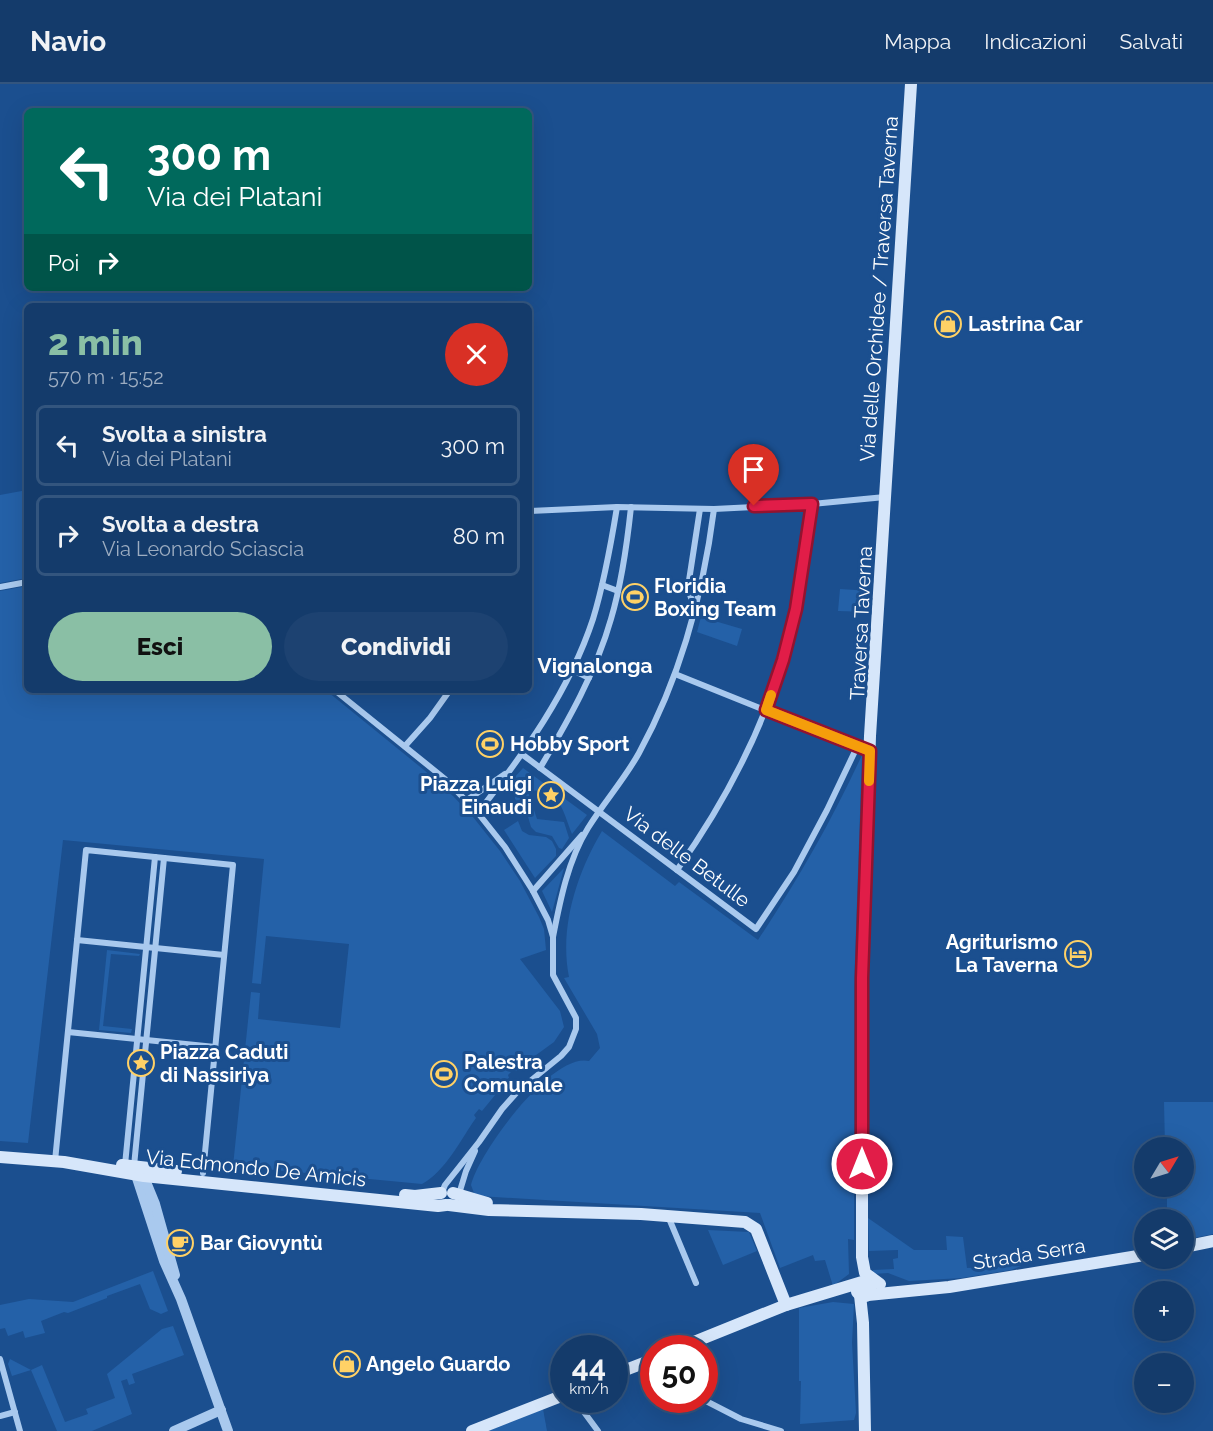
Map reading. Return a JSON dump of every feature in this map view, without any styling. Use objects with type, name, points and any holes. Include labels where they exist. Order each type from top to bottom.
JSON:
[{"type":"main road","name":"Via delle Orchidee / Traversa Taverna","points":[[870,751],[882,520],[911,84]]},
{"type":"main road","points":[[863,1431],[862,978],[870,751]]},
{"type":"main road","name":"Via Edmondo De Amicis","points":[[0,1157],[92,1162],[136,1170],[203,1173],[415,1196],[449,1196]]},
{"type":"main road","name":"Via Edmondo De Amicis","points":[[136,1170],[159,1178],[438,1206],[449,1196]]},
{"type":"main road","points":[[449,1196],[489,1210],[526,1209],[741,1221],[753,1225],[786,1305]]},
{"type":"main road","points":[[449,1196],[526,1209]]},
{"type":"main road","points":[[1194,1245],[1213,1241]]},
{"type":"main road","name":"Strada Serra","points":[[711,1335],[810,1297],[862,1287],[919,1289],[949,1287],[1134,1257]]},
{"type":"main road","points":[[472,1431],[550,1400]]},
{"type":"street","points":[[532,511],[617,507],[714,509],[812,504],[885,497]]},
{"type":"street","points":[[677,870],[727,794],[766,710],[783,660],[796,609],[812,504]]},
{"type":"street","points":[[478,813],[541,728],[572,669],[592,621],[602,585],[617,507]]},
{"type":"street","points":[[540,768],[588,678],[610,622],[625,560],[631,507]]},
{"type":"street","points":[[695,614],[688,588],[700,509]]},
{"type":"street","points":[[533,891],[586,830],[625,778],[639,753],[675,674],[695,614],[714,509]]},
{"type":"street","points":[[0,587],[24,583]]},
{"type":"street","points":[[602,585],[618,591]]},
{"type":"street","points":[[572,669],[588,678]]},
{"type":"street","points":[[675,674],[870,751]]},
{"type":"street","points":[[340,693],[467,800],[505,847],[533,891],[543,908],[553,938]]},
{"type":"street","points":[[405,746],[430,718],[448,693]]},
{"type":"street","name":"Via delle Betulle","points":[[523,755],[756,929],[794,872],[857,747]]},
{"type":"street","points":[[467,800],[511,770]]},
{"type":"street","points":[[449,1196],[479,1142],[502,1109],[518,1091],[561,1056],[573,1040],[576,1018],[553,975],[553,938],[566,879],[586,830]]},
{"type":"street","points":[[59,1162],[68,1032],[86,850],[233,865],[203,1173]]},
{"type":"street","points":[[155,857],[137,1039],[136,1170],[164,1261],[181,1299],[228,1431]]},
{"type":"street","points":[[164,858],[136,1170],[155,1204],[181,1299]]},
{"type":"street","points":[[77,940],[224,955]]},
{"type":"street","points":[[68,1032],[215,1047]]},
{"type":"street","points":[[449,1196],[464,1181],[479,1142]]},
{"type":"street","points":[[155,1204],[159,1178]]},
{"type":"street","points":[[449,1196],[464,1181]]},
{"type":"street","points":[[668,1216],[696,1283]]},
{"type":"street","points":[[0,1359],[3,1379],[20,1431]]},
{"type":"street","points":[[718,1407],[741,1419],[781,1431]]},
{"type":"street","points":[[174,1431],[221,1410]]},
{"type":"street","points":[[0,1416],[15,1412]]},
{"type":"street","points":[[585,1413],[598,1431]]},
{"type":"shaded area","points":[[24,491],[24,579],[0,583],[0,495]]},
{"type":"shaded area","points":[[24,587],[24,693],[329,693],[453,796],[500,851],[520,881],[544,929],[546,950],[520,959],[560,1011],[564,1027],[554,1042],[517,1071],[512,1071],[508,1075],[509,1078],[482,1111],[479,1109],[474,1115],[476,1118],[452,1154],[430,1179],[422,1184],[233,1166],[251,992],[260,993],[258,1019],[340,1028],[349,944],[266,936],[261,984],[252,983],[264,859],[63,840],[28,1143],[0,1141],[0,591]]},
{"type":"shaded area","points":[[840,589],[870,591],[869,612],[838,611]]},
{"type":"shaded area","points":[[701,617],[742,629],[737,646],[697,632]]},
{"type":"shaded area","points":[[862,755],[854,989],[854,1240],[848,1239],[849,1274],[833,1286],[825,1260],[815,1261],[813,1255],[780,1268],[760,1213],[479,1196],[474,1193],[471,1185],[477,1170],[502,1129],[519,1107],[556,1072],[574,1062],[589,1061],[600,1048],[597,1034],[564,978],[569,977],[566,939],[572,901],[585,864],[602,831],[675,886],[679,882],[758,940],[814,849]]},
{"type":"shaded area","points":[[523,768],[587,815],[572,834],[562,809],[553,796],[547,792],[528,792],[537,819],[564,822],[569,838],[562,849],[552,836],[536,832],[531,827],[526,810],[515,799],[514,778]]},
{"type":"shaded area","points":[[518,821],[522,831],[529,835],[546,837],[552,841],[556,849],[556,856],[535,878],[504,830]]},
{"type":"shaded area","points":[[564,868],[552,912],[542,891]]},
{"type":"shaded area","points":[[107,950],[140,954],[139,956],[111,954],[103,1026],[132,1029],[131,1033],[99,1030]]},
{"type":"shaded area","points":[[1164,1102],[1213,1102],[1213,1234],[1194,1238],[1194,1209],[1167,1209],[1167,1197],[1194,1197],[1194,1137],[1165,1137]]},
{"type":"shaded area","points":[[868,1218],[914,1250],[947,1250],[946,1236],[963,1237],[967,1268],[1021,1266],[1011,1270],[962,1278],[909,1281],[888,1273],[873,1274],[873,1270],[894,1269],[893,1259],[898,1258],[898,1250],[869,1251]]},
{"type":"shaded area","points":[[708,1230],[749,1232],[757,1251],[723,1265]]},
{"type":"shaded area","points":[[153,1271],[168,1311],[161,1314],[150,1309],[140,1284],[68,1313],[64,1312],[41,1321],[45,1333],[25,1338],[23,1331],[8,1336],[5,1328],[0,1329],[0,1305],[29,1299],[73,1302]]},
{"type":"shaded area","points":[[833,1302],[854,1304],[852,1343],[856,1413],[854,1420],[800,1424],[799,1308]]},
{"type":"shaded area","points":[[173,1326],[184,1355],[132,1374],[135,1383],[129,1385],[127,1379],[121,1381],[132,1414],[92,1431],[57,1431],[31,1370],[42,1365],[65,1422],[88,1414],[86,1409],[115,1398],[107,1374],[162,1329]]},
{"type":"shaded area","points":[[10,1359],[31,1370],[12,1376],[8,1364]]},
{"type":"shaded area","points":[[543,1409],[547,1431],[487,1431]]},
{"type":"slow traffic","points":[[771,695],[766,710],[870,751],[869,781]]},
{"type":"place","name":"Lastrina Car","points":[[948,324]]},
{"type":"place","name":"Floridia Boxing Team","points":[[635,597]]},
{"type":"place","name":"Hobby Sport","points":[[490,744]]},
{"type":"place","name":"Piazza Luigi Einaudi","points":[[551,795]]},
{"type":"place","name":"Agriturismo La Taverna","points":[[1078,954]]},
{"type":"place","name":"Piazza Caduti di Nassiriya","points":[[141,1063]]},
{"type":"place","name":"Palestra Comunale","points":[[444,1074]]},
{"type":"place","name":"Bar Giovyntù","points":[[180,1243]]},
{"type":"place","name":"Angelo Guardo","points":[[347,1364]]},
{"type":"district","name":"Vignalonga","points":[[595,666]]},
{"type":"route","points":[[754,506],[812,504],[796,609],[783,660],[766,710],[870,751],[862,978],[862,1164]]}]
